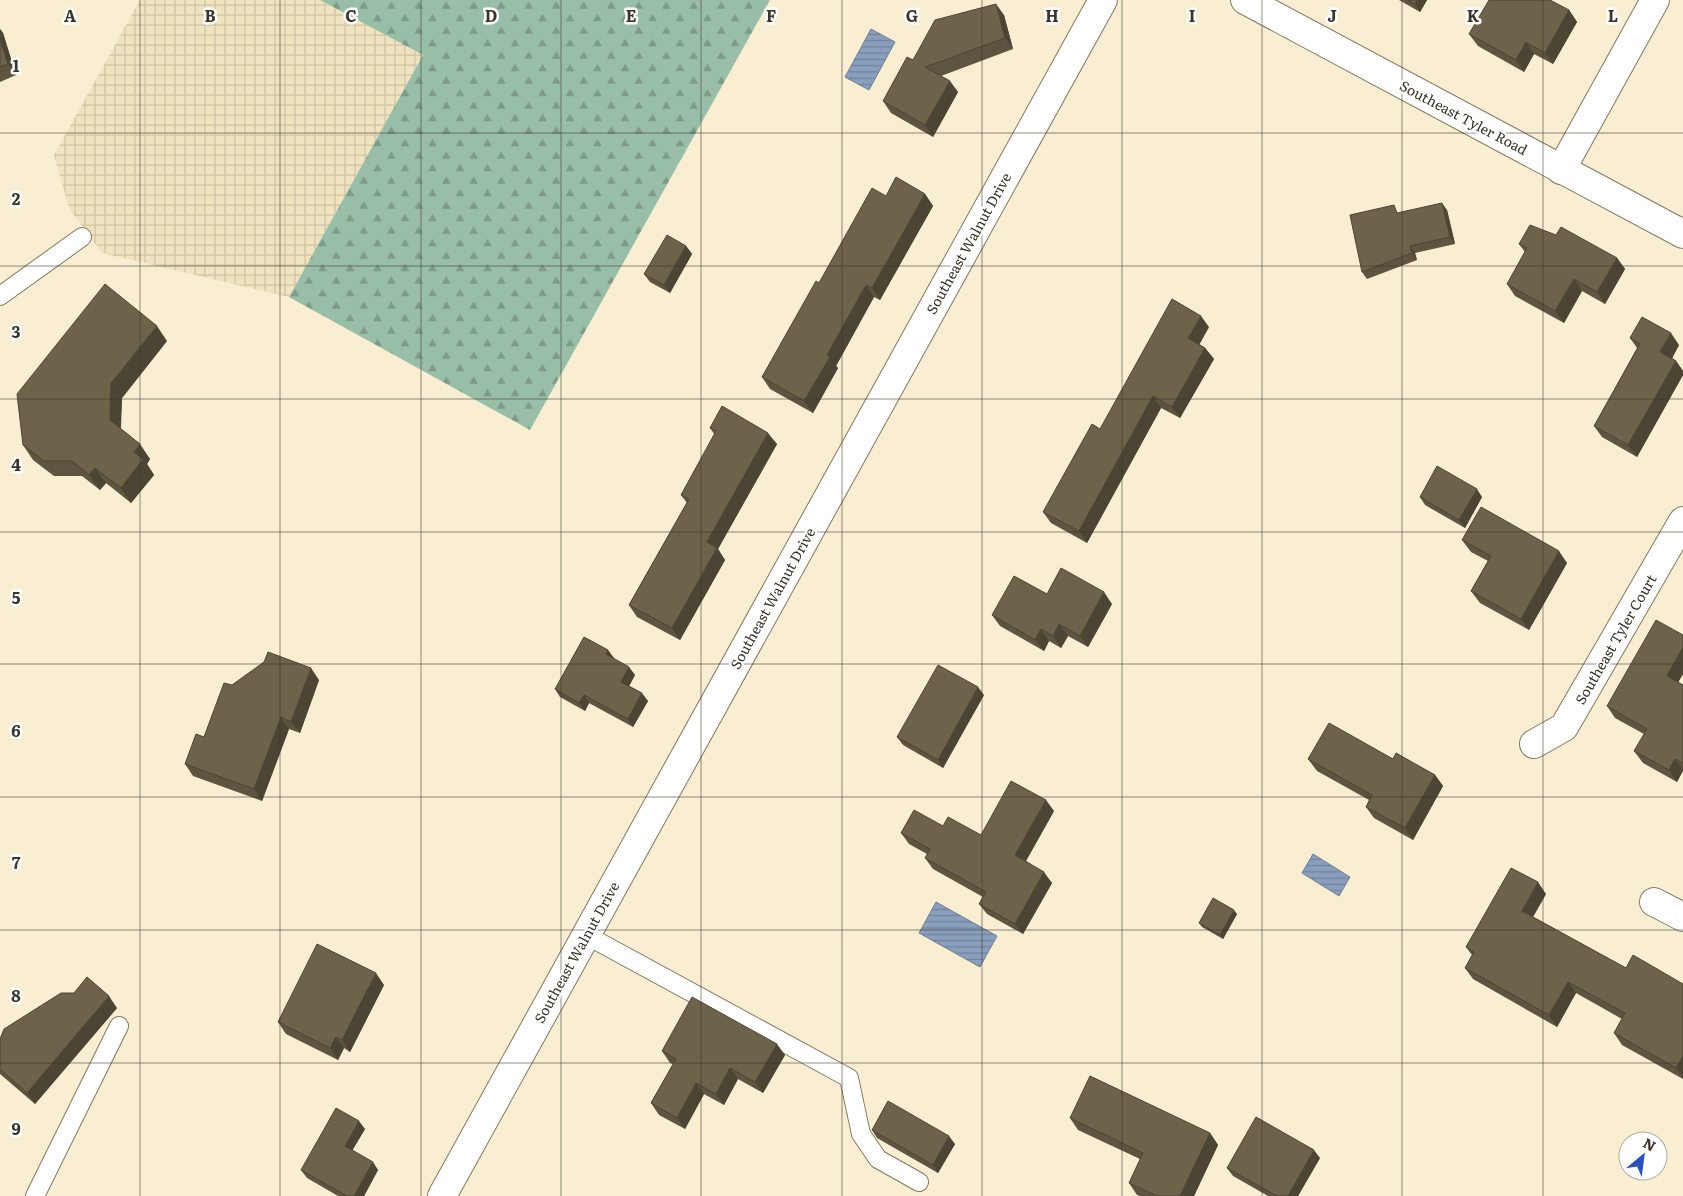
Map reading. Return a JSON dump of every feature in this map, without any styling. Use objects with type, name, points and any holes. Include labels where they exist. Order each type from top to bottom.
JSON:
[{"type":"street","name":"Southeast Walnut Drive","points":[[442,1196],[1103,0]]},
{"type":"street","name":"Southeast Tyler Road","points":[[1245,0],[1683,234]]},
{"type":"street","points":[[1561,170],[1655,0]]},
{"type":"street","name":"Southeast Tyler Court","points":[[1534,744],[1564,727],[1683,521]]},
{"type":"street","points":[[1654,902],[1683,917]]},
{"type":"lane","points":[[0,296],[82,237]]},
{"type":"lane","points":[[586,935],[849,1078],[861,1134],[878,1159],[919,1182]]},
{"type":"lane","points":[[35,1196],[119,1026]]},
{"type":"shaded area","points":[[140,0],[320,0],[423,55],[289,297],[102,253],[69,208],[54,155]]},
{"type":"green space","points":[[320,0],[770,0],[530,430],[289,297],[423,55]]},
{"type":"water","points":[[871,29],[895,42],[869,90],[845,77]]},
{"type":"water","points":[[1313,854],[1350,877],[1339,896],[1302,873]]},
{"type":"water","points":[[936,902],[997,936],[980,967],[919,933]]},
{"type":"building","points":[[1408,0],[1417,0],[1415,4]]},
{"type":"building","points":[[1489,0],[1550,0],[1569,10],[1545,53],[1526,42],[1516,60],[1469,34]]},
{"type":"building","points":[[996,4],[1005,38],[925,67],[950,81],[925,125],[883,101],[907,57],[913,60],[935,20]]},
{"type":"building","points":[[0,39],[8,64],[0,67]]},
{"type":"building","points":[[896,177],[925,194],[872,288],[866,285],[827,355],[830,357],[804,401],[762,377],[816,281],[819,283],[872,188],[886,196]]},
{"type":"building","points":[[1442,203],[1450,237],[1410,246],[1412,253],[1362,272],[1350,215],[1394,205],[1397,213]]},
{"type":"building","points":[[1530,225],[1556,235],[1561,227],[1617,258],[1597,292],[1574,279],[1555,311],[1507,284],[1527,248],[1519,244]]},
{"type":"building","points":[[667,235],[686,246],[664,285],[644,274]]},
{"type":"building","points":[[105,284],[157,326],[111,383],[110,420],[140,444],[134,452],[143,459],[121,488],[95,468],[89,475],[72,461],[44,461],[23,445],[17,394]]},
{"type":"building","points":[[1172,299],[1201,316],[1188,338],[1205,348],[1172,407],[1153,396],[1079,531],[1043,512],[1092,424],[1100,429]]},
{"type":"building","points":[[1642,317],[1671,333],[1660,352],[1676,361],[1628,445],[1594,426],[1640,344],[1630,338]]},
{"type":"building","points":[[722,406],[768,433],[707,542],[717,548],[672,628],[629,605],[689,499],[681,495],[716,431],[710,428]]},
{"type":"building","points":[[1437,466],[1477,489],[1459,520],[1420,497]]},
{"type":"building","points":[[1481,507],[1559,551],[1521,619],[1471,591],[1491,556],[1462,540]]},
{"type":"building","points":[[1061,568],[1104,592],[1080,636],[1059,624],[1053,636],[1041,629],[1035,640],[992,615],[1014,576],[1047,594]]},
{"type":"building","points":[[1656,620],[1683,635],[1683,647],[1667,676],[1683,685],[1683,763],[1675,759],[1669,770],[1634,751],[1647,729],[1607,706]]},
{"type":"building","points":[[584,637],[608,650],[606,654],[629,667],[621,682],[642,693],[628,719],[584,695],[579,703],[555,689]]},
{"type":"building","points":[[268,652],[311,668],[291,722],[281,717],[254,789],[185,764],[196,734],[204,737],[224,683],[232,685],[264,662]]},
{"type":"building","points":[[938,665],[978,687],[938,760],[897,737]]},
{"type":"building","points":[[1329,723],[1393,759],[1396,753],[1435,775],[1405,828],[1366,807],[1372,795],[1308,759]]},
{"type":"building","points":[[1011,781],[1046,800],[1015,855],[1044,872],[1015,924],[979,904],[986,892],[925,858],[930,849],[901,833],[914,810],[943,826],[948,817],[981,835]]},
{"type":"building","points":[[1511,868],[1538,882],[1522,911],[1626,968],[1633,955],[1683,984],[1683,1056],[1676,1068],[1614,1033],[1625,1013],[1568,982],[1549,1015],[1465,968],[1474,952],[1466,947]]},
{"type":"building","points":[[1213,898],[1234,910],[1220,935],[1199,923]]},
{"type":"building","points":[[317,944],[376,973],[342,1040],[336,1037],[330,1048],[278,1022]]},
{"type":"building","points":[[87,977],[109,996],[27,1093],[0,1069],[0,1039],[4,1029],[61,993],[74,993]]},
{"type":"building","points":[[692,997],[777,1044],[755,1082],[730,1068],[716,1094],[696,1083],[677,1118],[651,1103],[676,1059],[662,1051]]},
{"type":"building","points":[[1090,1076],[1210,1133],[1180,1196],[1157,1196],[1129,1183],[1143,1153],[1070,1118]]},
{"type":"building","points":[[888,1101],[949,1136],[933,1165],[872,1130]]},
{"type":"building","points":[[336,1108],[359,1121],[345,1146],[373,1162],[354,1196],[347,1196],[301,1170]]},
{"type":"building","points":[[1256,1117],[1314,1150],[1288,1196],[1277,1196],[1227,1168]]}]
